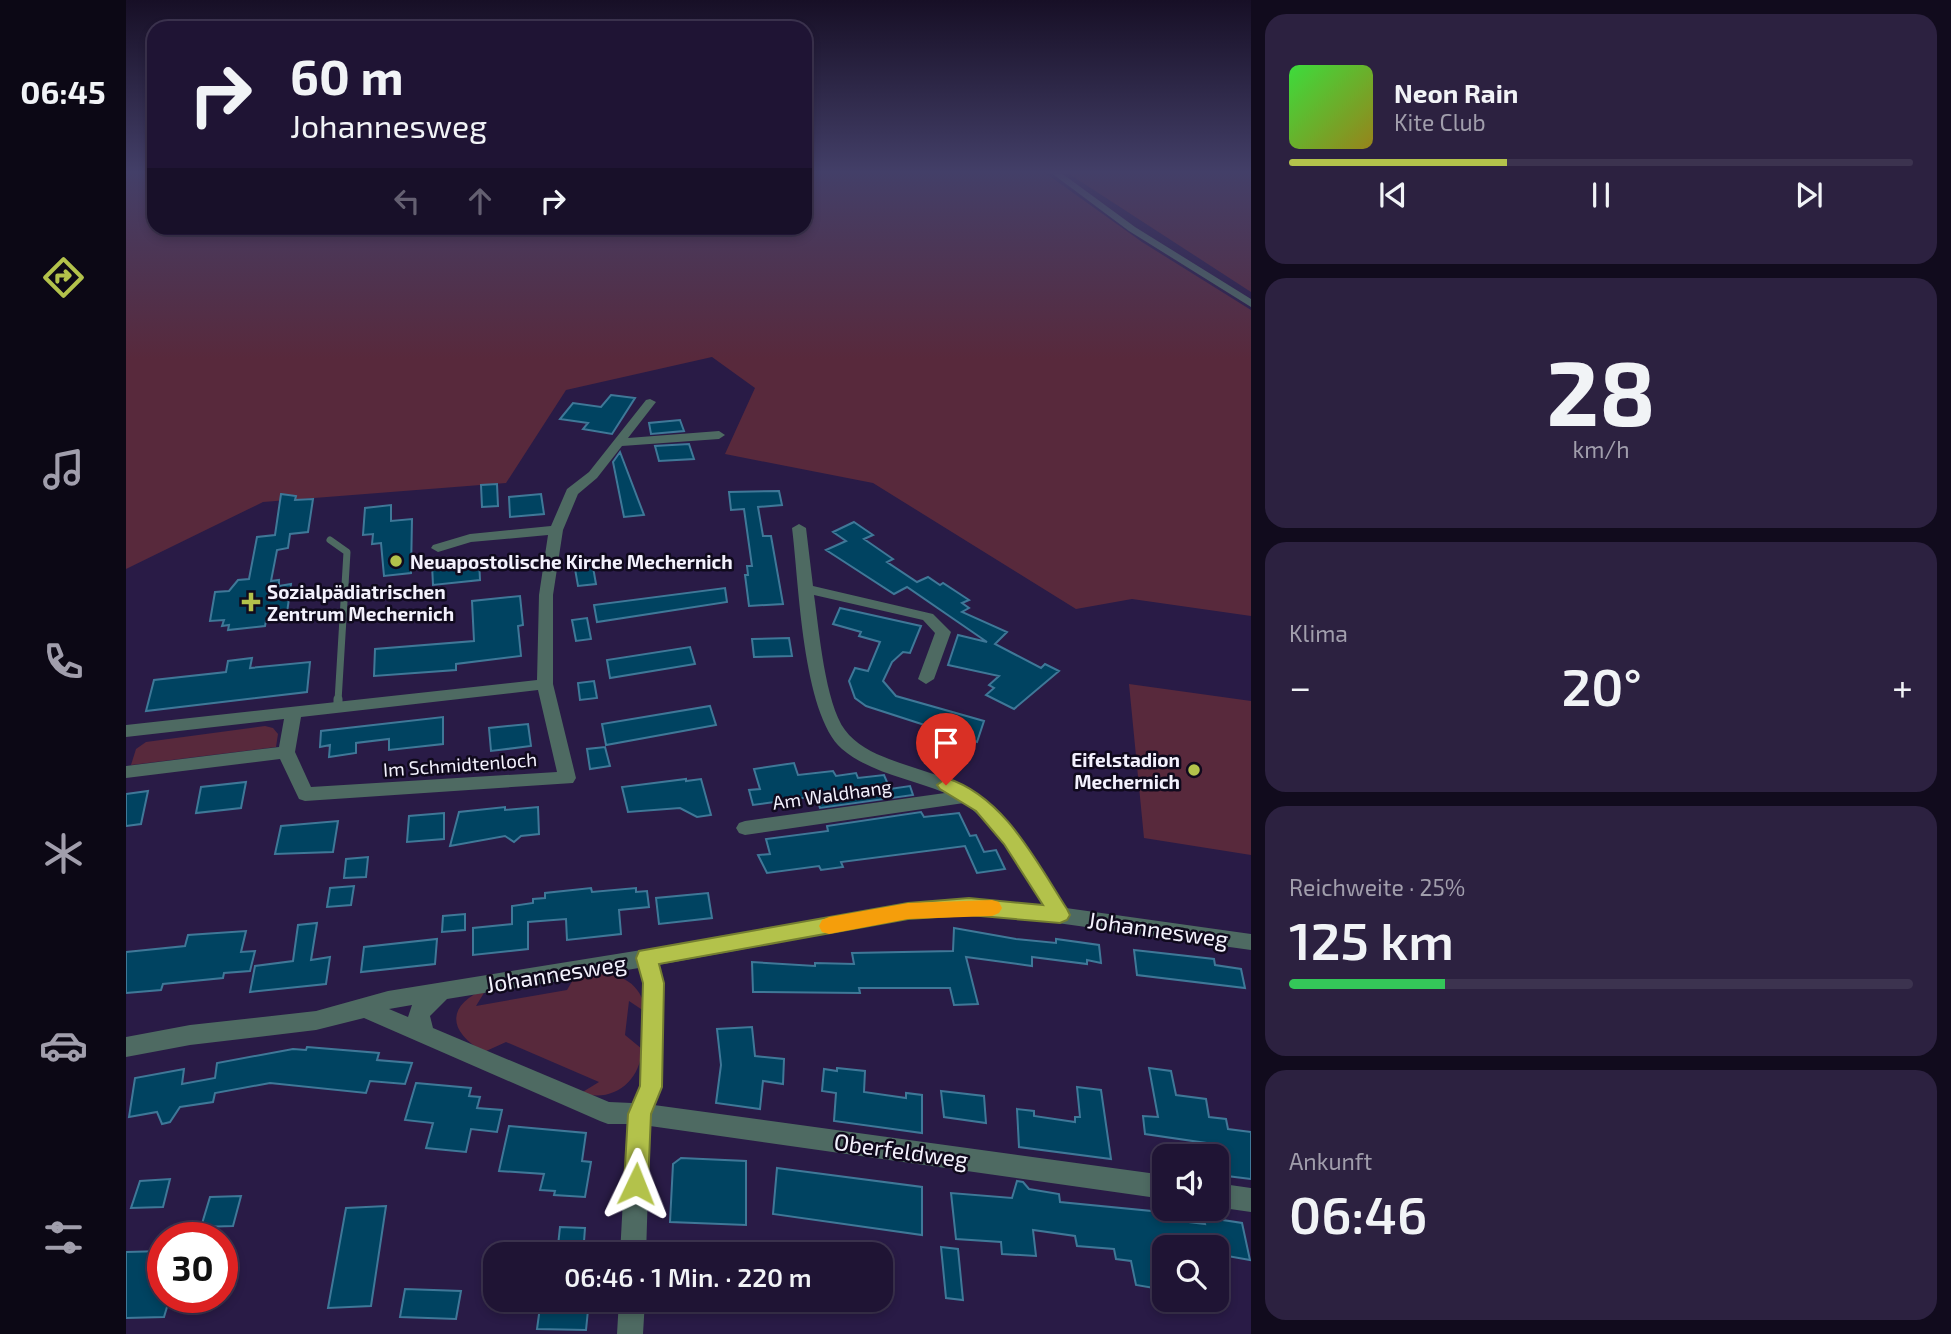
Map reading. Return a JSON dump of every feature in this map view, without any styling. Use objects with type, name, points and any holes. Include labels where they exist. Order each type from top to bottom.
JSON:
[{"type":"street","points":[[1140,234],[1251,304]]},
{"type":"street","name":"Im Schmidtenloch","points":[[286,752],[305,794],[567,778],[545,684],[546,595],[556,530],[572,492],[593,475],[650,402]]},
{"type":"street","points":[[621,442],[719,435]]},
{"type":"street","name":"Am Waldhang","points":[[799,528],[817,661],[837,732],[856,749],[887,764],[946,785],[982,807],[1011,838],[1060,915]]},
{"type":"street","points":[[438,548],[470,538],[556,530]]},
{"type":"street","points":[[808,589],[928,617],[943,632],[926,679]]},
{"type":"street","points":[[126,733],[294,711],[545,684]]},
{"type":"street","points":[[126,772],[286,752],[294,711]]},
{"type":"street","name":"Am Waldhang","points":[[745,828],[967,796]]},
{"type":"street","name":"Johannesweg","points":[[126,1047],[190,1035],[257,1030],[366,1009],[388,1000],[646,958],[908,911],[969,906],[1060,915],[1251,942]]},
{"type":"street","points":[[634,1242],[639,1114],[651,1087],[654,983],[646,958]]},
{"type":"street","points":[[425,1033],[419,1021],[419,1012],[442,991]]},
{"type":"street","points":[[366,1009],[608,1114],[639,1114]]},
{"type":"street","name":"Oberfeldweg","points":[[639,1114],[1152,1185]]},
{"type":"street","points":[[1229,1196],[1251,1199]]},
{"type":"street","points":[[630,1334],[631,1312]]},
{"type":"lane","points":[[330,540],[347,552],[338,706]]},
{"type":"shaded area","points":[[126,234],[1131,234],[1251,310],[1251,616],[1132,599],[1076,609],[873,483],[725,454],[755,388],[712,357],[566,390],[506,483],[263,502],[126,569]]},
{"type":"shaded area","points":[[1162,234],[1251,234],[1251,292]]},
{"type":"shaded area","name":"Eifelstadion Mechernich","points":[[1129,684],[1251,701],[1251,855],[1144,838]]},
{"type":"shaded area","points":[[265,726],[273,728],[278,734],[276,747],[131,765],[136,749],[146,742]]},
{"type":"shaded area","points":[[577,973],[613,975],[635,987],[647,1013],[629,1001],[625,1035],[642,1049],[636,1071],[623,1087],[614,1092],[604,1095],[581,1093],[599,1082],[506,1042],[484,1052],[463,1036],[458,1027],[458,1010],[464,1002],[487,988],[476,1006],[567,990]]},
{"type":"building","points":[[611,395],[635,398],[612,434],[583,429],[588,423],[560,419],[573,403],[601,407]]},
{"type":"building","points":[[680,420],[684,431],[651,434],[649,423]]},
{"type":"building","points":[[689,444],[694,459],[659,461],[655,446]]},
{"type":"building","points":[[620,452],[644,515],[624,517],[613,462]]},
{"type":"building","points":[[497,484],[498,506],[482,507],[481,485]]},
{"type":"building","points":[[779,491],[782,505],[758,507],[763,536],[771,536],[783,604],[749,606],[745,575],[748,575],[747,566],[752,566],[744,509],[731,510],[729,492]]},
{"type":"building","points":[[281,494],[296,496],[295,500],[313,499],[308,532],[290,534],[288,548],[277,550],[271,581],[279,580],[279,586],[291,584],[287,613],[275,614],[274,620],[266,621],[265,626],[228,630],[229,625],[222,626],[224,620],[210,621],[215,592],[229,591],[238,580],[249,579],[257,537],[275,535]]},
{"type":"building","points":[[541,494],[544,514],[510,517],[509,497]]},
{"type":"building","points":[[391,505],[391,521],[412,519],[411,573],[384,576],[381,543],[372,544],[373,534],[363,535],[365,508]]},
{"type":"building","points":[[854,522],[873,535],[864,539],[893,559],[887,562],[917,582],[928,577],[940,585],[943,583],[969,600],[962,603],[969,608],[962,612],[1007,632],[995,644],[1041,668],[1045,664],[1059,671],[1014,709],[986,695],[994,688],[989,685],[999,676],[948,665],[958,635],[987,642],[907,587],[894,594],[826,550],[846,541],[833,532]]},
{"type":"building","points":[[479,560],[480,580],[433,585],[432,565]]},
{"type":"building","points":[[593,567],[596,584],[578,586],[575,569]]},
{"type":"building","points":[[725,588],[727,602],[597,622],[594,605]]},
{"type":"building","points":[[520,596],[523,625],[518,626],[521,656],[456,664],[456,670],[374,676],[375,649],[474,641],[472,601]]},
{"type":"building","points":[[840,608],[921,626],[910,653],[903,652],[892,662],[883,681],[896,696],[984,721],[977,742],[866,706],[855,698],[849,681],[855,668],[868,671],[880,642],[859,636],[861,632],[833,624]]},
{"type":"building","points":[[587,618],[591,639],[576,641],[572,620]]},
{"type":"building","points":[[789,638],[792,656],[754,657],[752,639]]},
{"type":"building","points":[[690,647],[695,664],[610,678],[607,660]]},
{"type":"building","points":[[252,658],[250,668],[310,662],[307,692],[146,711],[154,680],[226,672],[228,661]]},
{"type":"building","points":[[594,681],[597,698],[580,700],[578,683]]},
{"type":"building","points":[[710,706],[716,725],[606,745],[602,724]]},
{"type":"building","points":[[443,717],[443,744],[389,750],[389,739],[356,743],[356,753],[329,757],[330,745],[320,747],[321,731]]},
{"type":"building","points":[[528,724],[531,746],[491,751],[489,728]]},
{"type":"building","points":[[605,747],[610,766],[590,769],[587,749]]},
{"type":"building","points":[[794,763],[798,775],[833,771],[836,776],[856,773],[858,778],[884,775],[890,789],[910,786],[913,795],[820,808],[816,796],[753,805],[749,790],[760,789],[754,769]]},
{"type":"building","points":[[701,779],[711,815],[697,817],[680,808],[628,812],[622,787]]},
{"type":"building","points":[[246,782],[241,808],[196,813],[201,787]]},
{"type":"building","points":[[148,791],[141,824],[126,826],[126,794]]},
{"type":"building","points":[[505,807],[505,810],[538,807],[539,834],[521,836],[514,842],[505,836],[450,846],[459,812]]},
{"type":"building","points":[[921,812],[924,817],[959,813],[970,836],[976,835],[984,852],[996,850],[1005,869],[977,873],[965,846],[841,862],[843,867],[821,870],[819,866],[767,873],[758,855],[770,854],[766,839],[828,831],[827,826]]},
{"type":"building","points":[[444,813],[444,839],[407,842],[409,816]]},
{"type":"building","points":[[338,821],[333,852],[275,854],[281,826]]},
{"type":"building","points":[[368,857],[366,877],[344,878],[346,859]]},
{"type":"building","points":[[354,886],[351,905],[327,907],[330,888]]},
{"type":"building","points":[[591,888],[592,892],[636,888],[636,892],[647,891],[649,907],[619,910],[621,934],[567,940],[566,919],[528,922],[528,949],[473,955],[473,928],[512,924],[512,906],[533,903],[533,899],[545,898],[545,893]]},
{"type":"building","points":[[708,893],[712,918],[659,924],[656,898]]},
{"type":"building","points":[[465,914],[465,930],[442,932],[443,916]]},
{"type":"building","points":[[317,923],[311,960],[330,957],[326,984],[250,992],[255,966],[293,961],[298,925]]},
{"type":"building","points":[[954,928],[1016,939],[1056,943],[1056,939],[1099,945],[1101,963],[1087,960],[1087,964],[1032,957],[1032,966],[966,957],[978,1004],[954,1005],[950,988],[859,988],[860,993],[753,992],[752,962],[815,966],[815,963],[854,964],[852,953],[953,951]]},
{"type":"building","points":[[246,931],[241,952],[255,951],[250,971],[224,973],[223,978],[163,984],[161,990],[126,993],[126,952],[185,946],[188,935]]},
{"type":"building","points":[[437,939],[435,964],[361,972],[364,947]]},
{"type":"building","points":[[1134,950],[1214,959],[1215,965],[1241,969],[1245,988],[1137,975]]},
{"type":"building","points":[[752,1027],[755,1056],[784,1059],[783,1084],[763,1081],[760,1109],[716,1103],[721,1065],[717,1029]]},
{"type":"building","points":[[307,1047],[379,1053],[377,1060],[412,1063],[405,1084],[370,1081],[366,1093],[270,1083],[215,1093],[213,1102],[180,1107],[170,1122],[162,1124],[157,1112],[129,1117],[135,1078],[184,1069],[182,1084],[215,1078],[217,1063],[293,1049],[306,1050]]},
{"type":"building","points":[[837,1068],[865,1071],[864,1092],[906,1098],[906,1093],[922,1095],[922,1133],[834,1121],[836,1093],[822,1091],[824,1069],[837,1071]]},
{"type":"building","points":[[1149,1068],[1171,1071],[1176,1095],[1206,1099],[1209,1117],[1226,1119],[1228,1129],[1251,1132],[1251,1179],[1229,1176],[1229,1144],[1145,1134],[1143,1116],[1158,1117]]},
{"type":"building","points":[[416,1083],[471,1088],[469,1096],[480,1097],[477,1108],[502,1110],[497,1132],[471,1129],[466,1152],[426,1148],[433,1123],[405,1120]]},
{"type":"building","points":[[1077,1087],[1101,1090],[1111,1159],[1019,1147],[1017,1109],[1034,1111],[1034,1116],[1075,1122],[1075,1117],[1080,1117]]},
{"type":"building","points":[[941,1091],[984,1096],[986,1123],[944,1117]]},
{"type":"building","points":[[509,1126],[586,1133],[582,1161],[591,1162],[585,1197],[554,1195],[555,1191],[540,1190],[544,1174],[499,1171]]},
{"type":"building","points":[[681,1158],[746,1161],[746,1225],[670,1222],[673,1164]]},
{"type":"building","points":[[777,1168],[922,1187],[922,1235],[773,1214]]},
{"type":"building","points":[[170,1179],[163,1207],[131,1208],[140,1181]]},
{"type":"building","points":[[1017,1181],[1023,1182],[1029,1189],[1059,1194],[1060,1202],[1152,1211],[1152,1221],[1242,1223],[1250,1260],[1229,1256],[1229,1235],[1152,1235],[1152,1288],[1136,1285],[1131,1261],[1116,1259],[1114,1249],[1077,1246],[1075,1236],[1033,1230],[1036,1256],[1002,1254],[1001,1242],[956,1239],[951,1193],[1012,1198]]},
{"type":"building","points":[[241,1196],[234,1222],[202,1222],[210,1197]]},
{"type":"building","points":[[386,1206],[371,1306],[328,1308],[346,1208]]},
{"type":"building","points":[[560,1227],[585,1228],[584,1242],[558,1242]]},
{"type":"building","points":[[941,1247],[958,1249],[963,1300],[946,1298]]},
{"type":"building","points":[[147,1251],[147,1313],[165,1313],[164,1317],[126,1318],[126,1252]]},
{"type":"building","points":[[405,1289],[461,1291],[456,1319],[400,1317]]},
{"type":"building","points":[[539,1312],[588,1312],[586,1330],[537,1329]]},
{"type":"slow traffic","points":[[829,926],[908,911],[969,906],[992,908]]},
{"type":"place","name":"Neuapostolische Kirche Mechernich","points":[[396,561]]},
{"type":"place","name":"Sozialpädiatrischen Zentrum Mechernich","points":[[251,602]]},
{"type":"place","name":"Eifelstadion Mechernich","points":[[1194,770]]},
{"type":"route","points":[[636,1184],[639,1114],[651,1087],[654,983],[646,958],[908,911],[969,906],[1060,915],[1011,838],[982,807],[946,785]]}]
